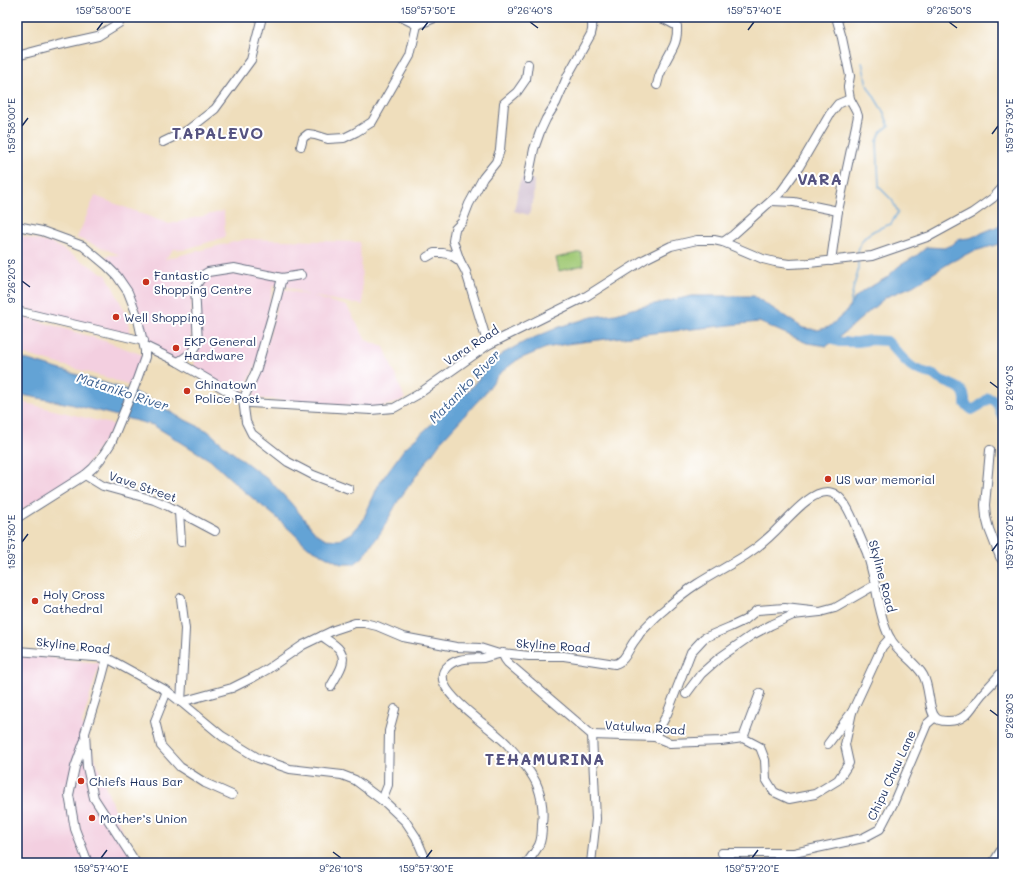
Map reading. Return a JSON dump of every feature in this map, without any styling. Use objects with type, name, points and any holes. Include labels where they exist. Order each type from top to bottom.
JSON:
[{"type":"street","points":[[17,56],[98,36],[119,23],[122,17]]},
{"type":"street","points":[[163,142],[188,130],[215,109],[251,60],[262,17]]},
{"type":"street","points":[[401,17],[417,25],[437,17]]},
{"type":"street","points":[[528,178],[534,149],[540,132],[568,75],[591,34],[593,27],[589,17]]},
{"type":"street","points":[[657,85],[663,65],[676,42],[678,32],[677,26],[658,17]]},
{"type":"street","points":[[831,261],[838,211],[858,116],[850,99],[848,87],[850,76],[836,17]]},
{"type":"street","points":[[301,146],[302,138],[308,134],[328,139],[344,138],[372,122],[410,56],[417,25]]},
{"type":"street","points":[[488,345],[466,272],[460,261],[453,241],[455,230],[462,222],[469,204],[483,178],[496,162],[500,150],[504,103],[517,92],[526,79],[528,64]]},
{"type":"street","points":[[723,242],[733,235],[781,192],[799,167],[830,114],[838,104],[850,99]]},
{"type":"street","name":"Vara Road","points":[[17,311],[144,344],[250,403],[371,410],[394,408],[417,395],[488,345],[585,297],[645,259],[671,246],[697,240],[714,240],[723,242],[763,259],[789,264],[872,256],[930,236],[972,213],[994,198],[1003,186]]},
{"type":"street","points":[[772,201],[794,202],[838,211]]},
{"type":"street","points":[[17,226],[42,232],[83,246],[117,276],[128,292],[137,315],[144,344],[145,356],[116,434],[106,452],[85,475],[17,518]]},
{"type":"street","points":[[427,257],[434,253],[443,253],[460,261]]},
{"type":"street","points":[[178,362],[188,355],[198,343],[195,287],[203,275],[208,272],[234,268],[282,278],[301,275]]},
{"type":"street","points":[[282,278],[256,370],[243,400],[246,422],[252,434],[288,462],[312,475],[349,489]]},
{"type":"street","points":[[990,450],[985,505],[986,517],[989,530],[1003,561]]},
{"type":"street","name":"Vave Street","points":[[85,475],[104,486],[154,500],[168,506],[215,531]]},
{"type":"street","name":"Skyline Road","points":[[17,651],[107,658],[167,691],[181,702],[232,688],[244,683],[268,669],[303,645],[348,624],[355,623],[364,623],[377,626],[403,637],[452,646],[480,648],[501,653],[529,656],[564,656],[615,664],[620,662],[626,655],[633,643],[646,627],[677,598],[696,584],[748,554],[775,531],[798,507],[816,495],[825,492],[832,493],[840,498],[850,514],[867,553],[882,618],[890,638],[900,651],[920,670],[924,676],[932,711],[935,717]]},
{"type":"street","points":[[179,512],[180,542]]},
{"type":"street","points":[[686,694],[701,674],[719,658],[752,635],[793,615],[820,612],[835,608],[875,584]]},
{"type":"street","points":[[181,598],[185,629],[181,702],[222,736],[258,758],[290,769],[342,775],[355,780],[382,800],[406,822],[416,837],[427,863]]},
{"type":"street","points":[[655,738],[667,714],[691,652],[704,638],[745,620],[757,610],[785,608],[820,612]]},
{"type":"street","points":[[322,636],[338,648],[343,657],[343,665],[330,686]]},
{"type":"street","points":[[828,744],[852,712],[882,647],[890,638]]},
{"type":"street","points":[[528,863],[540,844],[542,834],[543,814],[537,784],[512,749],[498,735],[457,701],[449,692],[443,680],[444,670],[451,664],[460,660],[485,658],[501,653],[508,663],[592,735],[596,819],[591,863]]},
{"type":"street","points":[[107,658],[85,733],[87,767],[94,798],[136,863]]},
{"type":"street","points":[[935,717],[942,721],[950,721],[958,720],[964,717],[1003,670]]},
{"type":"street","points":[[167,691],[155,721],[161,746],[180,767],[205,783],[232,795]]},
{"type":"street","points":[[760,692],[743,738],[760,747],[765,760],[766,779],[774,792],[790,799],[815,794],[838,780],[849,763],[845,745],[852,712]]},
{"type":"street","points":[[382,800],[388,785],[389,731],[395,709]]},
{"type":"street","name":"Chipu Chau Lane","points":[[722,853],[794,853],[863,838],[880,829],[893,804],[927,724],[935,717]]},
{"type":"street","name":"Vatulwa Road","points":[[592,735],[655,738],[670,743],[721,741],[743,738]]},
{"type":"street","points":[[85,739],[75,767],[69,795],[74,829],[88,863]]},
{"type":"street","points":[[993,863],[1003,847]]},
{"type":"shaded area","points":[[523,177],[534,180],[533,200],[529,215],[514,211],[519,185]]},
{"type":"shaded area","points":[[95,196],[169,224],[224,211],[225,237],[183,250],[174,249],[165,259],[246,239],[360,242],[363,305],[311,296],[347,306],[366,340],[384,347],[405,399],[388,405],[370,408],[253,398],[281,288],[310,296],[286,286],[273,285],[260,358],[239,398],[194,371],[199,287],[209,277],[205,277],[192,293],[191,360],[177,363],[147,346],[136,305],[104,258],[110,255],[120,255],[77,238]]},
{"type":"shaded area","points":[[17,235],[54,244],[107,276],[126,313],[131,335],[17,307]]},
{"type":"shaded area","points":[[17,316],[29,318],[105,341],[143,355],[132,387],[108,378],[27,355],[17,354]]},
{"type":"shaded area","points":[[17,401],[115,425],[79,476],[17,513]]},
{"type":"shaded area","points":[[17,654],[100,663],[82,723],[134,863],[21,863],[17,851]]},
{"type":"green space","points":[[581,252],[584,265],[559,271],[556,258]]},
{"type":"water","name":"Mataniko River","points":[[1003,224],[1003,243],[971,252],[951,262],[913,286],[886,297],[827,346],[807,343],[759,322],[566,344],[546,348],[517,360],[499,374],[485,393],[442,440],[398,501],[381,532],[362,558],[354,564],[341,564],[308,547],[210,460],[153,425],[70,404],[17,394],[17,358],[121,388],[146,397],[179,417],[208,431],[228,449],[270,481],[316,533],[326,539],[339,540],[352,533],[362,522],[379,484],[404,449],[467,392],[493,362],[502,354],[526,341],[562,326],[592,317],[616,314],[636,308],[692,296],[754,296],[803,328],[818,330],[829,327],[846,312],[854,299],[863,291],[886,278],[899,266],[916,256],[927,247],[944,248],[952,245],[958,239],[970,238]]},
{"type":"waterway","points":[[858,256],[858,249],[864,238],[873,231],[891,224],[898,212],[892,200],[879,187],[877,141],[881,132],[889,126],[884,113],[867,85],[862,62]]},
{"type":"waterway","points":[[850,305],[858,272],[858,261]]},
{"type":"waterway","points":[[828,337],[839,342],[858,342],[870,340],[887,341],[913,368],[934,375],[961,390],[965,398],[965,404],[972,410],[989,398],[997,402],[1003,416]]},
{"type":"place","name":"Fantastic Shopping Centre","points":[[146,282]]},
{"type":"place","name":"Well Shopping","points":[[116,317]]},
{"type":"place","name":"EKP General Hardware","points":[[176,348]]},
{"type":"place","name":"Chinatown Police Post","points":[[187,391]]},
{"type":"place","name":"US war memorial","points":[[828,479]]},
{"type":"place","name":"Holy Cross Cathedral","points":[[35,601]]},
{"type":"place","name":"Chiefs Haus Bar","points":[[81,781]]},
{"type":"place","name":"Mother’s Union","points":[[92,818]]},
{"type":"district","name":"TAPALEVO","points":[[218,132]]},
{"type":"district","name":"VARA","points":[[820,178]]},
{"type":"district","name":"TEHAMURINA","points":[[545,758]]}]
